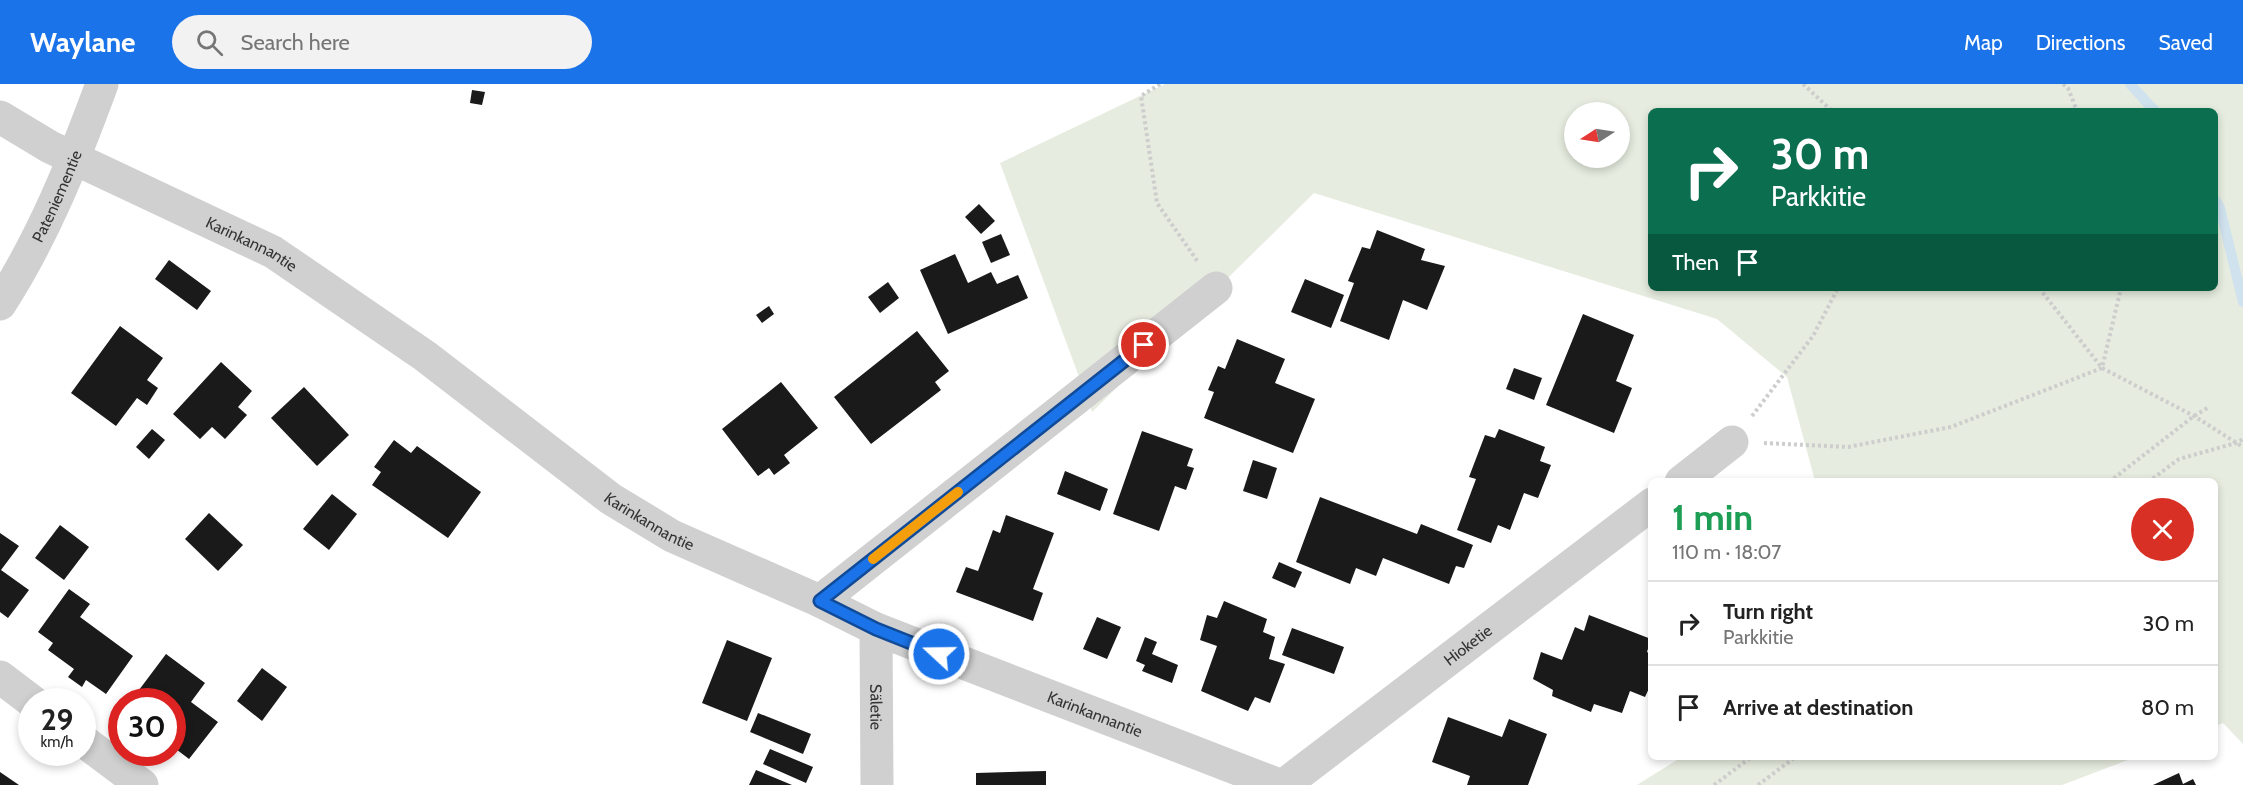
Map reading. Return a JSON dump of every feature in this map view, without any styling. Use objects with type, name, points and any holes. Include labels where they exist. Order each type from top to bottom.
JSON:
[{"type":"street","name":"Pateniementie","points":[[0,304],[18,277],[75,159],[102,84]]},
{"type":"street","name":"Karinkannantie","points":[[0,117],[50,147],[273,252],[425,356],[611,499],[672,536],[820,601],[876,629],[1279,785]]},
{"type":"street","points":[[820,601],[1216,288]]},
{"type":"street","points":[[1686,478],[1732,442]]},
{"type":"street","name":"Hioketie","points":[[1284,785],[1648,507]]},
{"type":"street","name":"Säletie","points":[[876,629],[877,785]]},
{"type":"street","points":[[0,677],[18,691]]},
{"type":"street","points":[[96,750],[142,785]]},
{"type":"path","points":[[1161,84],[1141,96],[1157,203],[1216,288]]},
{"type":"path","points":[[1803,84],[1829,108]]},
{"type":"path","points":[[2063,84],[2068,88],[2077,108]]},
{"type":"path","points":[[1732,442],[1813,336],[1836,291]]},
{"type":"path","points":[[2041,291],[2102,368],[2194,416],[2243,447]]},
{"type":"path","points":[[2102,368],[2120,291]]},
{"type":"path","points":[[1732,442],[1848,447],[1951,427],[2102,368]]},
{"type":"path","points":[[2114,478],[2209,407]]},
{"type":"path","points":[[2153,478],[2179,459],[2243,439]]},
{"type":"path","points":[[1714,785],[1747,760]]},
{"type":"path","points":[[1758,785],[1791,760]]},
{"type":"shaded area","points":[[1165,84],[2243,84],[2243,744],[2223,723],[2218,725],[2218,478],[1814,478],[1787,377],[1717,319],[1314,193],[1092,412],[1000,163]]},
{"type":"shaded area","points":[[1677,760],[2128,760],[2062,785],[1637,785]]},
{"type":"building","points":[[472,90],[485,92],[482,105],[470,103]]},
{"type":"building","points":[[979,204],[995,221],[981,234],[965,217]]},
{"type":"building","points":[[1377,230],[1425,249],[1421,260],[1445,266],[1427,310],[1403,300],[1389,340],[1340,321],[1354,283],[1348,281],[1362,247],[1370,249]]},
{"type":"building","points":[[1001,234],[1010,255],[991,263],[982,242]]},
{"type":"building","points":[[955,254],[968,283],[991,272],[997,284],[1018,275],[1028,298],[948,334],[920,270]]},
{"type":"building","points":[[169,260],[211,291],[197,310],[155,279]]},
{"type":"building","points":[[1305,279],[1344,295],[1331,328],[1291,312]]},
{"type":"building","points":[[888,282],[899,298],[880,313],[868,297]]},
{"type":"building","points":[[769,306],[774,314],[762,323],[756,315]]},
{"type":"building","points":[[1583,314],[1634,335],[1616,381],[1632,388],[1614,433],[1546,405]]},
{"type":"building","points":[[120,326],[163,358],[147,380],[158,388],[147,405],[137,398],[116,426],[71,393]]},
{"type":"building","points":[[917,331],[949,371],[935,382],[941,390],[871,444],[834,397]]},
{"type":"building","points":[[1237,339],[1285,359],[1275,383],[1315,399],[1293,453],[1204,418],[1214,392],[1208,390],[1218,366],[1225,369]]},
{"type":"building","points":[[221,362],[252,391],[238,407],[247,415],[225,439],[212,427],[200,439],[173,414]]},
{"type":"building","points":[[1514,368],[1542,378],[1534,400],[1506,389]]},
{"type":"building","points":[[781,382],[818,428],[784,455],[790,463],[774,475],[769,468],[758,476],[722,429]]},
{"type":"building","points":[[304,387],[349,435],[317,466],[271,418]]},
{"type":"building","points":[[152,429],[165,440],[149,459],[136,447]]},
{"type":"building","points":[[1499,429],[1545,447],[1540,461],[1551,465],[1538,498],[1524,493],[1510,530],[1498,525],[1491,543],[1457,530],[1476,479],[1469,477],[1485,435],[1495,438]]},
{"type":"building","points":[[1142,431],[1193,449],[1187,466],[1194,468],[1186,490],[1175,486],[1159,531],[1113,514]]},
{"type":"building","points":[[394,440],[411,453],[417,446],[481,492],[448,538],[372,485],[381,472],[374,467]]},
{"type":"building","points":[[1253,460],[1277,468],[1267,499],[1243,491]]},
{"type":"building","points":[[1065,471],[1108,489],[1100,511],[1057,494]]},
{"type":"building","points":[[332,494],[357,514],[329,550],[303,529]]},
{"type":"building","points":[[1320,497],[1417,534],[1421,524],[1473,545],[1464,568],[1456,566],[1449,584],[1383,558],[1376,576],[1356,568],[1350,584],[1296,562]]},
{"type":"building","points":[[209,513],[243,545],[218,571],[185,539]]},
{"type":"building","points":[[1006,515],[1054,533],[1033,589],[1043,593],[1033,621],[956,592],[966,567],[978,571],[993,530],[1000,533]]},
{"type":"building","points":[[60,525],[89,547],[64,580],[35,558]]},
{"type":"building","points":[[0,533],[19,546],[1,570],[29,590],[8,618],[0,612]]},
{"type":"building","points":[[1279,562],[1302,572],[1295,588],[1272,578]]},
{"type":"building","points":[[69,589],[90,604],[80,617],[133,656],[108,688],[106,694],[86,680],[82,687],[68,677],[74,669],[48,650],[53,643],[38,632]]},
{"type":"building","points":[[1224,601],[1267,619],[1263,632],[1275,637],[1269,659],[1285,664],[1270,703],[1255,697],[1248,711],[1201,691],[1217,646],[1200,640],[1207,615],[1217,618]]},
{"type":"building","points":[[1589,615],[1648,638],[1648,691],[1645,697],[1630,691],[1622,713],[1594,704],[1591,712],[1552,696],[1553,690],[1533,679],[1541,652],[1562,660],[1575,627],[1584,631]]},
{"type":"building","points":[[1097,617],[1121,627],[1107,659],[1083,649]]},
{"type":"building","points":[[1292,628],[1344,647],[1334,674],[1282,655]]},
{"type":"building","points":[[1145,637],[1157,642],[1152,654],[1178,665],[1172,683],[1142,671],[1145,665],[1136,661]]},
{"type":"building","points":[[727,640],[772,658],[747,721],[702,703]]},
{"type":"building","points":[[166,654],[205,683],[191,702],[218,722],[189,759],[186,757],[186,688],[140,688]]},
{"type":"building","points":[[262,668],[287,687],[262,721],[237,701]]},
{"type":"building","points":[[758,713],[811,734],[803,754],[750,732]]},
{"type":"building","points":[[1448,717],[1502,737],[1509,719],[1547,734],[1528,785],[1467,785],[1470,776],[1432,762]]},
{"type":"building","points":[[770,749],[813,767],[806,783],[763,764]]},
{"type":"building","points":[[756,770],[792,785],[749,785]]},
{"type":"building","points":[[1046,771],[1046,785],[976,785],[976,773]]},
{"type":"building","points":[[0,772],[19,785],[0,785]]},
{"type":"building","points":[[2179,773],[2183,784],[2193,779],[2196,785],[2153,785]]},
{"type":"waterway","points":[[2130,84],[2152,108]]},
{"type":"waterway","points":[[2218,204],[2243,302]]},
{"type":"slow traffic","points":[[873,559],[958,492]]},
{"type":"route","points":[[939,654],[876,629],[820,601],[1144,345]]}]
